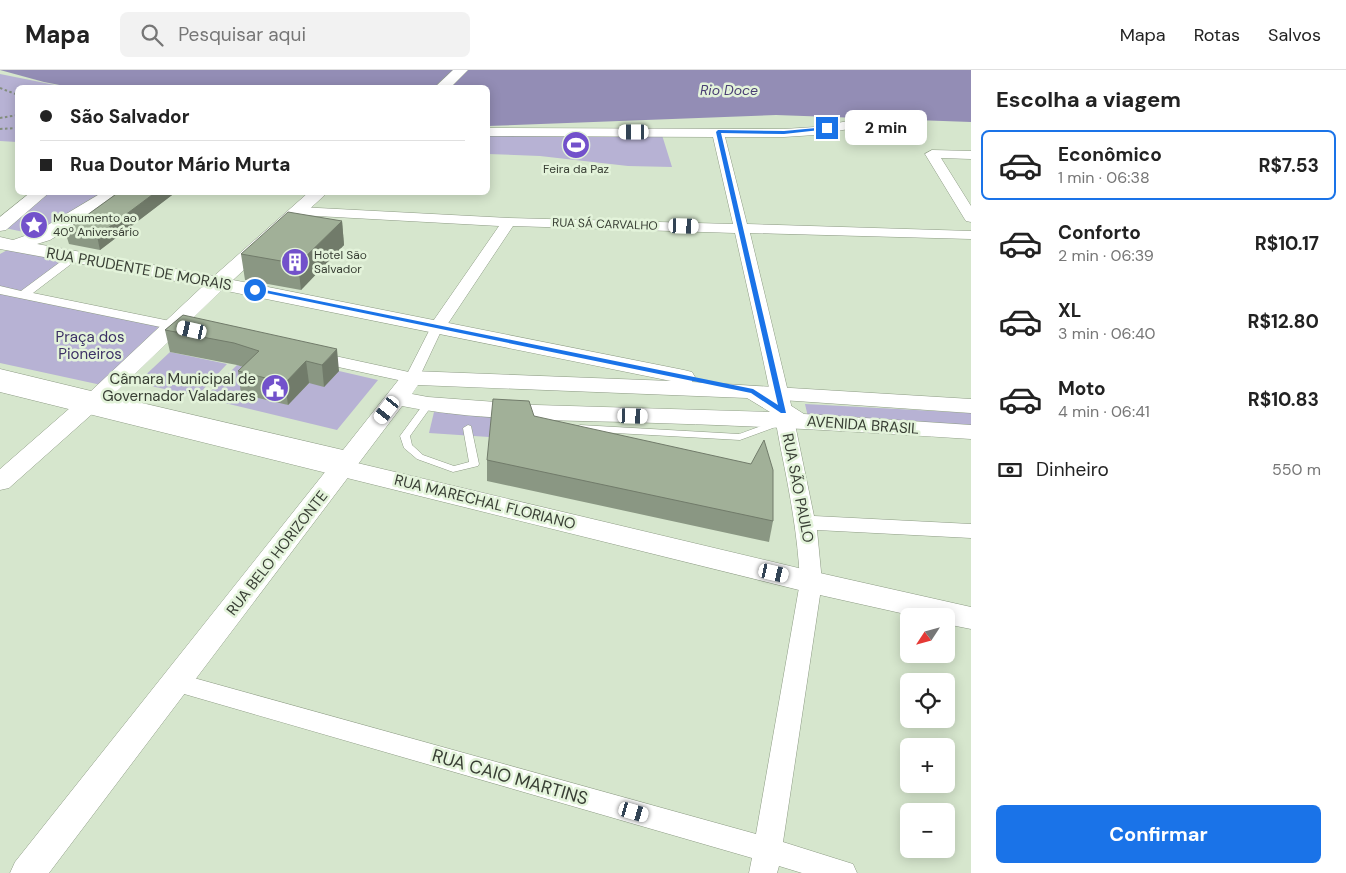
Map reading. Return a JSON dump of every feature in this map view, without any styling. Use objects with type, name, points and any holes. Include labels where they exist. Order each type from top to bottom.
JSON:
[{"type":"main road","name":"RUA MARECHAL FLORIANO","points":[[0,385],[91,402],[346,463],[811,582],[971,618]]},
{"type":"street","points":[[444,85],[461,70]]},
{"type":"street","points":[[490,132],[793,132],[854,124],[911,122]]},
{"type":"street","name":"RUA SÃO PAULO","points":[[718,132],[740,228],[787,412],[805,522],[811,582],[766,862]]},
{"type":"street","points":[[971,155],[932,154],[971,218]]},
{"type":"street","points":[[0,226],[38,195]]},
{"type":"street","points":[[4,247],[44,236],[111,195]]},
{"type":"street","points":[[0,482],[91,402],[184,328],[218,283],[317,195]]},
{"type":"street","name":"RUA SÁ CARVALHO","points":[[299,211],[509,222],[971,235]]},
{"type":"street","name":"RUA BELO HORIZONTE","points":[[28,873],[412,378],[437,327],[509,222]]},
{"type":"street","name":"RUA PRUDENTE DE MORAIS","points":[[4,247],[75,256],[552,349],[753,392],[787,412]]},
{"type":"street","points":[[23,294],[75,256]]},
{"type":"street","points":[[0,290],[184,328]]},
{"type":"street","points":[[536,418],[568,385],[580,369],[580,361],[573,355],[552,349]]},
{"type":"street","points":[[299,353],[412,378],[753,392]]},
{"type":"street","name":"RUA MARECHAL FLORIANO","points":[[0,376],[91,402]]},
{"type":"street","name":"AVENIDA BRASIL","points":[[397,398],[428,404],[536,418],[787,412],[971,432]]},
{"type":"street","points":[[787,412],[971,406]]},
{"type":"street","points":[[805,522],[971,531]]},
{"type":"street","name":"RUA CAIO MARTINS","points":[[176,682],[766,862],[843,873]]},
{"type":"lane","points":[[428,404],[405,436],[407,446],[420,457],[453,469],[474,464],[468,428]]},
{"type":"lane","points":[[568,428],[740,437],[787,412]]},
{"type":"path","points":[[0,88],[15,94]]},
{"type":"path","points":[[0,118],[15,116]]},
{"type":"path","points":[[0,129],[15,128]]},
{"type":"green space","points":[[0,74],[55,85],[15,85],[15,142],[0,141]]},
{"type":"green space","name":"Feira da Paz","points":[[490,134],[662,135],[672,167],[628,166],[540,156],[490,154]]},
{"type":"green space","points":[[40,195],[113,195],[43,236],[0,227]]},
{"type":"green space","points":[[11,248],[71,257],[22,293],[0,288],[0,254]]},
{"type":"green space","name":"Praça dos Pioneiros","points":[[0,291],[174,326],[106,386],[0,363]]},
{"type":"green space","points":[[170,352],[227,364],[197,396],[137,383]]},
{"type":"green space","points":[[237,365],[264,372],[287,405],[309,383],[339,371],[378,380],[337,430],[204,398]]},
{"type":"green space","points":[[805,404],[971,413],[971,426],[808,417]]},
{"type":"green space","points":[[434,412],[493,416],[489,437],[429,433]]},
{"type":"water","name":"Rio Doce","points":[[0,70],[971,70],[971,122],[776,115],[490,126],[490,85],[60,85]]},
{"type":"building","points":[[115,195],[152,195],[97,236],[65,231]]},
{"type":"building","points":[[288,212],[342,221],[298,264],[241,254]]},
{"type":"building","points":[[183,315],[337,349],[322,365],[306,361],[285,383],[238,371],[259,351],[234,343],[165,330]]},
{"type":"building","points":[[493,399],[529,401],[534,416],[751,464],[764,440],[773,470],[773,521],[487,460]]},
{"type":"place","name":"Feira da Paz","points":[[576,145]]},
{"type":"place","name":"Monumento ao 40º Aniversário","points":[[34,225]]},
{"type":"place","name":"Hotel São Salvador","points":[[295,262]]},
{"type":"place","name":"Câmara Municipal de Governador Valadares","points":[[275,388]]},
{"type":"route","points":[[255,290],[552,349],[753,392],[783,412],[718,132],[784,133],[827,128]]}]
